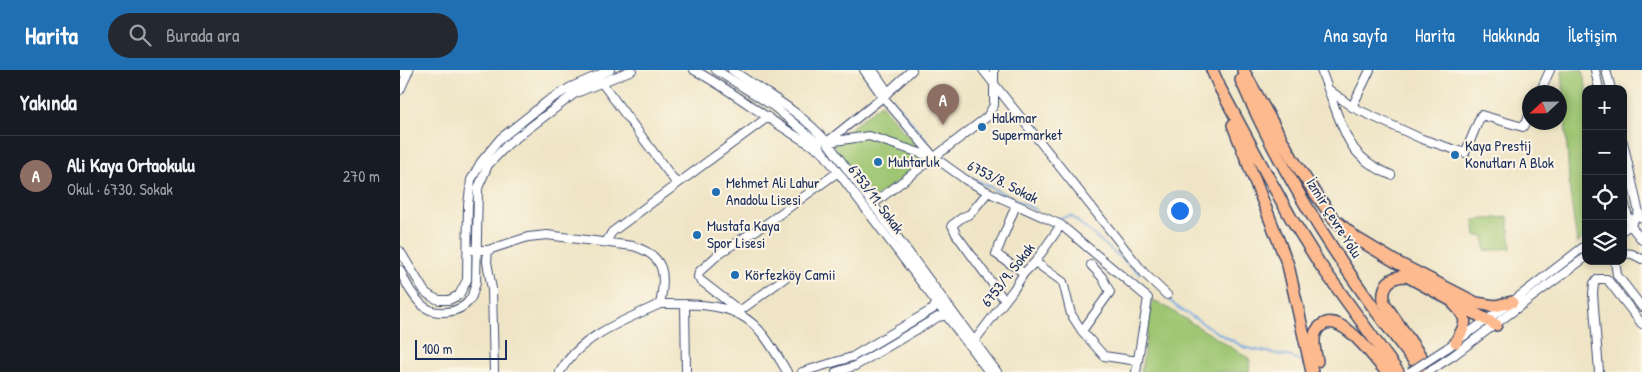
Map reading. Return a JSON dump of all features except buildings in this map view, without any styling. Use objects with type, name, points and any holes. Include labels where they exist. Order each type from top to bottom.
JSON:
[{"type":"highway","points":[[1212,70],[1288,265],[1312,372]]},
{"type":"highway","name":"İzmir Çevre Yolu","points":[[1236,70],[1254,111],[1312,217],[1386,326],[1423,372]]},
{"type":"highway","points":[[1243,70],[1292,158],[1334,219],[1356,238],[1396,262],[1476,303],[1495,306],[1512,302]]},
{"type":"highway","points":[[1220,88],[1287,210],[1319,263],[1398,372]]},
{"type":"highway","points":[[1432,372],[1384,303],[1383,294],[1388,281],[1395,277],[1408,276],[1450,300],[1492,320]]},
{"type":"highway","points":[[1450,300],[1463,314],[1465,320],[1464,328],[1451,345]]},
{"type":"highway","points":[[1476,303],[1492,320]]},
{"type":"highway","points":[[1319,372],[1314,336],[1318,328],[1324,323],[1336,323],[1346,327],[1386,372]]},
{"type":"street","points":[[400,90],[409,70]]},
{"type":"street","points":[[400,270],[405,281],[422,305],[436,312],[456,310],[465,305],[471,298],[476,283],[478,188],[488,165],[508,144],[574,94],[610,70]]},
{"type":"street","points":[[400,251],[425,292],[439,300],[449,300],[459,296],[467,280],[468,205],[471,180],[481,162],[500,139],[549,100],[571,87],[632,70]]},
{"type":"street","points":[[694,70],[717,82],[803,142],[822,151]]},
{"type":"street","name":"6753/11. Sokak","points":[[716,70],[780,111],[818,143],[822,151],[989,372]]},
{"type":"street","name":"6753/11. Sokak","points":[[732,70],[793,110],[828,142],[998,372]]},
{"type":"street","name":"6753/8. Sokak","points":[[864,70],[934,157],[966,180],[988,192],[1061,225],[1148,298],[1138,361]]},
{"type":"street","points":[[873,70],[885,94]]},
{"type":"street","points":[[828,142],[912,70]]},
{"type":"street","points":[[983,70],[1144,273],[1167,295]]},
{"type":"street","points":[[873,204],[987,117],[994,105],[994,70]]},
{"type":"street","points":[[1321,70],[1351,144],[1358,154],[1379,170],[1391,175]]},
{"type":"street","points":[[1352,107],[1370,70]]},
{"type":"street","points":[[1543,85],[1550,70]]},
{"type":"street","points":[[1595,70],[1598,85]]},
{"type":"street","points":[[1606,70],[1609,85]]},
{"type":"street","points":[[599,79],[677,184]]},
{"type":"street","points":[[1328,89],[1352,107],[1422,139],[1464,153],[1481,115],[1522,127]]},
{"type":"street","points":[[606,242],[612,232],[768,117]]},
{"type":"street","points":[[828,142],[869,136],[934,157]]},
{"type":"street","points":[[1627,159],[1640,216]]},
{"type":"street","points":[[787,372],[766,339],[753,324],[700,280],[699,272],[721,252],[766,224],[838,172]]},
{"type":"street","points":[[988,192],[970,214],[952,225],[956,234],[1004,301]]},
{"type":"street","points":[[1016,205],[996,254],[1024,272]]},
{"type":"street","points":[[1627,217],[1640,216]]},
{"type":"street","points":[[1627,227],[1640,216]]},
{"type":"street","points":[[1627,220],[1642,240]]},
{"type":"street","name":"6753/9. Sokak","points":[[974,340],[1024,272],[1035,262],[1061,225]]},
{"type":"street","points":[[467,250],[488,250],[528,237],[547,235],[634,246],[644,249],[653,255],[662,265],[664,286],[660,304]]},
{"type":"street","points":[[1428,372],[1454,355],[1512,302],[1582,249]]},
{"type":"street","points":[[488,250],[487,262],[492,289],[494,372]]},
{"type":"street","points":[[1627,253],[1642,259]]},
{"type":"street","points":[[1410,372],[1582,260]]},
{"type":"street","points":[[1035,262],[1063,282],[1071,314],[1082,331],[1104,356],[1138,361],[1136,372]]},
{"type":"street","points":[[1082,331],[1110,292],[1102,278],[1091,265]]},
{"type":"street","points":[[1615,265],[1616,275],[1642,307]]},
{"type":"street","points":[[560,372],[568,360],[592,340],[613,326],[660,304],[685,304],[738,312],[786,277]]},
{"type":"street","points":[[1599,372],[1592,294],[1594,283],[1598,279],[1607,279],[1642,324]]},
{"type":"street","points":[[802,372],[852,357],[933,309],[937,302]]},
{"type":"street","points":[[685,304],[686,372]]},
{"type":"street","points":[[836,372],[857,369],[938,317],[947,315]]},
{"type":"street","points":[[852,357],[857,369]]},
{"type":"green space","points":[[1562,70],[1582,70],[1586,85],[1582,85],[1582,239],[1577,243],[1570,193],[1566,130],[1567,85],[1563,85]]},
{"type":"green space","points":[[881,104],[916,146],[923,163],[874,198],[832,143]]},
{"type":"green space","points":[[1508,217],[1511,248],[1485,251],[1484,236],[1476,236],[1474,220]]},
{"type":"green space","points":[[1152,302],[1158,302],[1250,359],[1249,372],[1141,372]]},
{"type":"waterway","points":[[892,98],[933,149]]},
{"type":"waterway","points":[[962,173],[1036,210]]},
{"type":"waterway","points":[[1054,219],[1071,216],[1140,274]]},
{"type":"waterway","points":[[1166,297],[1177,307],[1246,348],[1288,356],[1305,362]]},
{"type":"place","name":"Ali Kaya Ortaokulu","points":[[943,125]]},
{"type":"place","name":"Halkmar Supermarket","points":[[982,127]]},
{"type":"place","name":"Kaya Prestij Konutları A Blok","points":[[1455,155]]},
{"type":"place","name":"Muhtarlık","points":[[878,162]]},
{"type":"place","name":"Mehmet Ali Lahur Anadolu Lisesi","points":[[716,192]]},
{"type":"place","name":"Mustafa Kaya Spor Lisesi","points":[[697,235]]},
{"type":"place","name":"Körfezköy Camii","points":[[735,275]]}]
